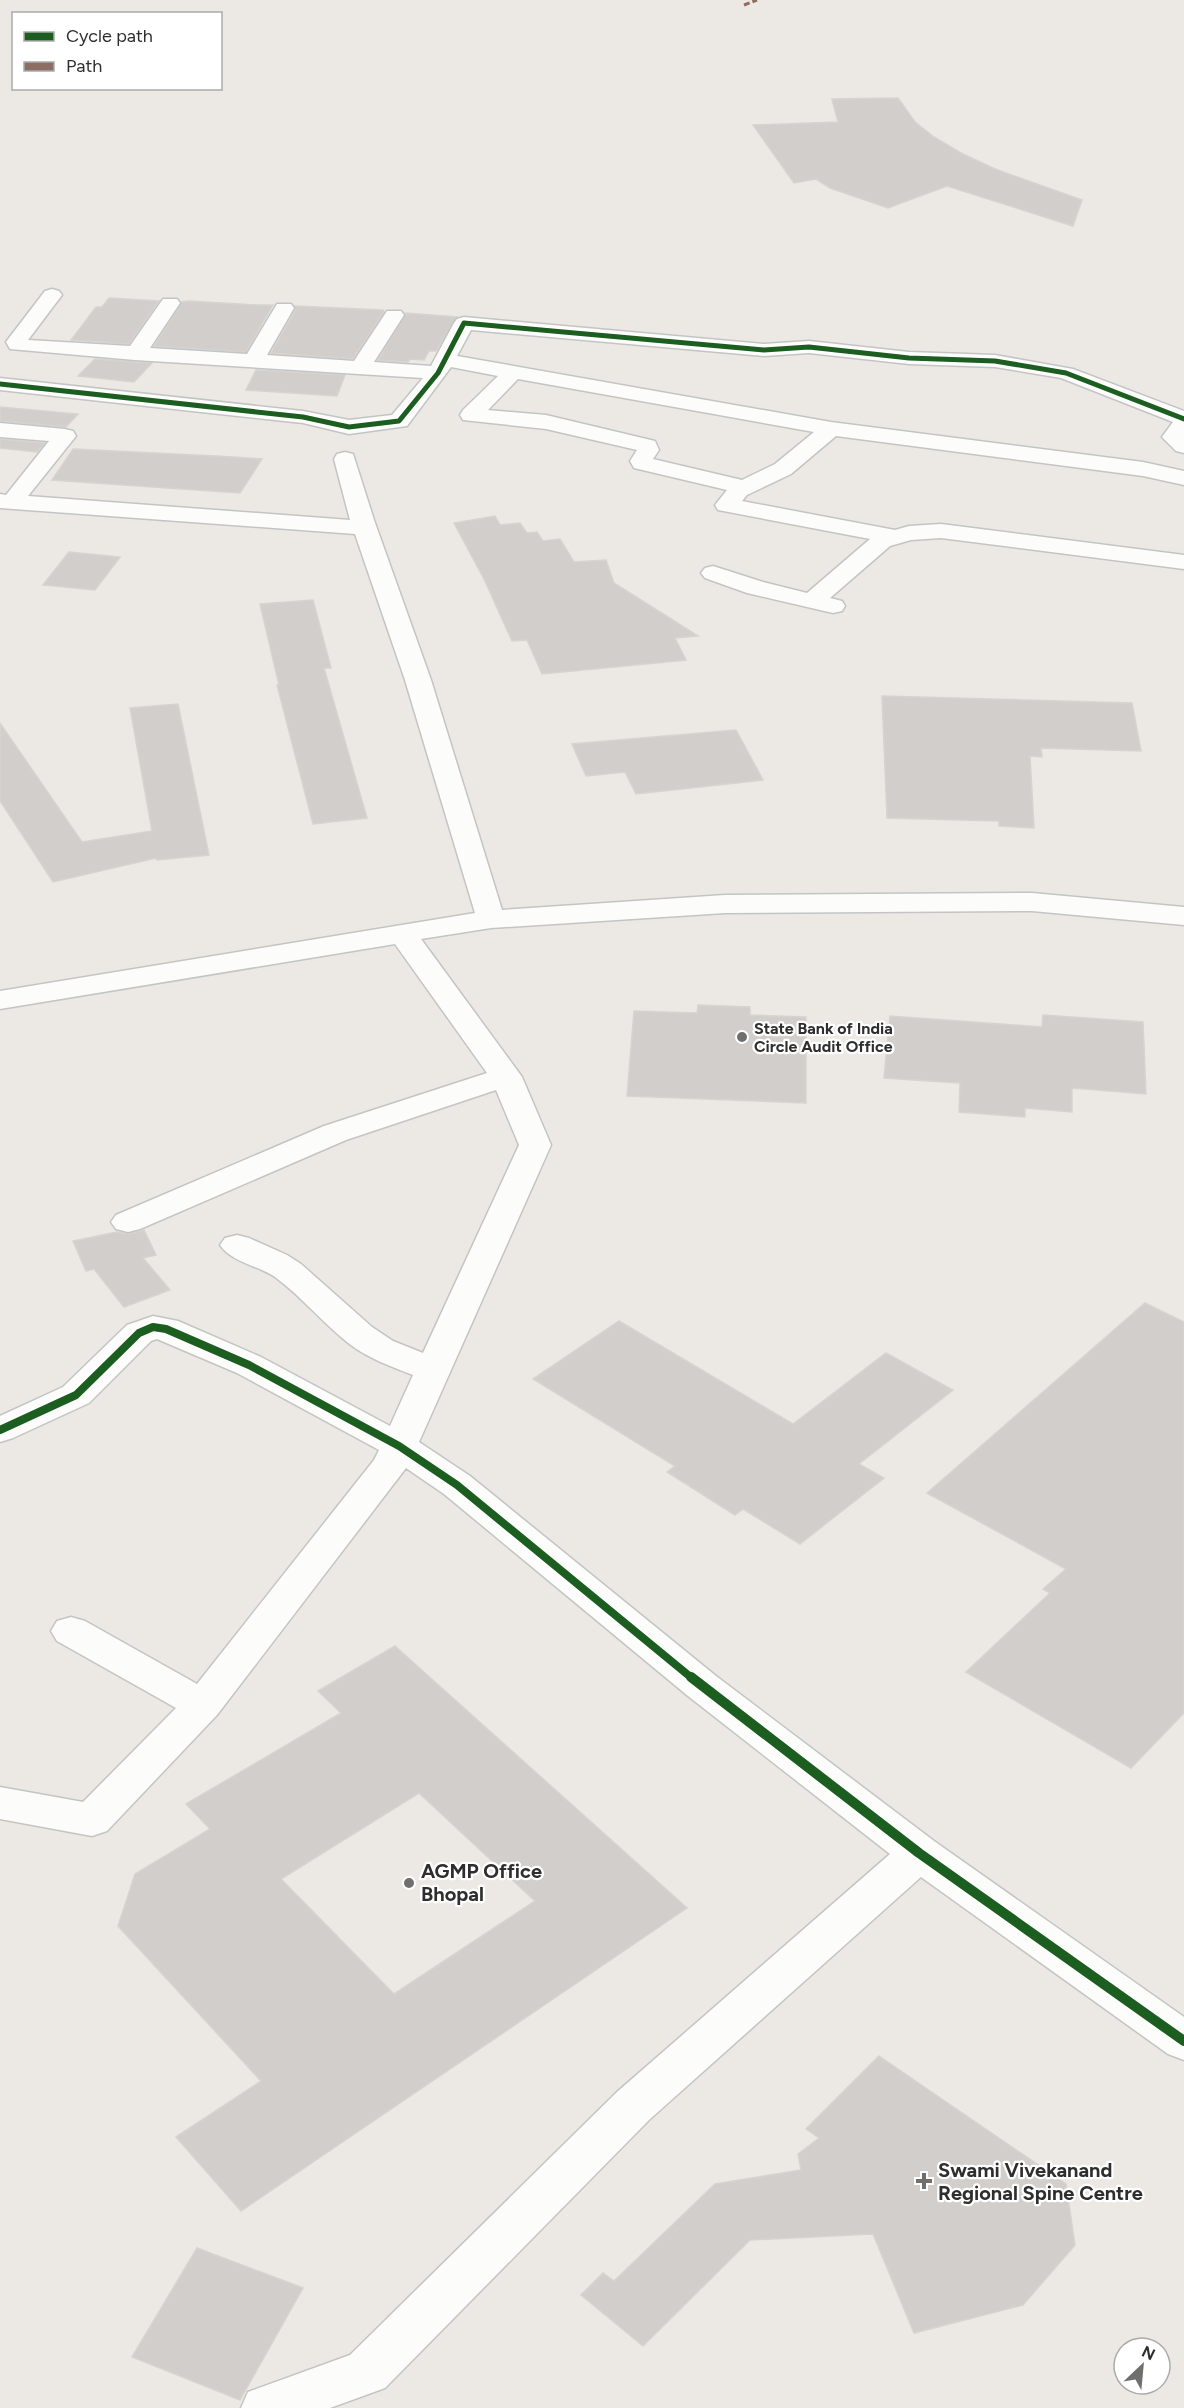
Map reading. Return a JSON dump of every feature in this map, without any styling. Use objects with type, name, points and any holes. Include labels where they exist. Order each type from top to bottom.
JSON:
[{"type":"street","points":[[52,295],[16,342],[17,345],[360,368],[442,367],[513,372],[831,429],[1143,469],[1184,478]]},
{"type":"street","points":[[135,354],[170,303]]},
{"type":"street","points":[[253,361],[284,308]]},
{"type":"street","points":[[360,368],[393,315]]},
{"type":"street","points":[[0,384],[303,417],[349,427],[399,422],[442,367],[464,323],[764,350],[809,346],[909,358],[995,361],[1066,373],[1184,421],[1173,437],[1184,446]]},
{"type":"street","points":[[513,372],[471,415],[546,422],[610,435],[647,446],[648,450],[641,460],[642,463],[743,487]]},
{"type":"street","points":[[831,429],[783,469],[743,487],[726,505],[895,537]]},
{"type":"street","points":[[0,430],[65,436],[6,502]]},
{"type":"street","points":[[345,459],[365,528],[418,680],[491,918]]},
{"type":"street","points":[[6,502],[365,528]]},
{"type":"street","points":[[812,602],[862,555],[882,541],[909,533],[941,531],[1184,562]]},
{"type":"street","points":[[713,573],[756,588],[839,608]]},
{"type":"street","points":[[0,1000],[491,918],[725,904],[1021,902],[1184,916]]},
{"type":"street","points":[[0,1803],[92,1820],[202,1705],[390,1465],[399,1446],[535,1145],[506,1077],[402,933]]},
{"type":"street","points":[[128,1222],[335,1133],[506,1077]]},
{"type":"street","points":[[237,1245],[289,1271],[352,1328],[381,1349],[434,1370]]},
{"type":"street","points":[[0,1430],[76,1395],[139,1333],[153,1327],[166,1329],[249,1365],[399,1446],[457,1485],[702,1686],[919,1853],[1184,2041]]},
{"type":"street","points":[[71,1631],[202,1705]]},
{"type":"street","points":[[266,2408],[367,2372],[633,2106],[919,1853]]},
{"type":"building","points":[[898,98],[915,122],[934,137],[961,153],[995,169],[1082,200],[1073,226],[947,186],[888,208],[830,188],[816,179],[794,183],[753,125],[838,122],[832,99]]},
{"type":"building","points":[[109,298],[159,301],[129,344],[71,340],[96,307],[102,307]]},
{"type":"building","points":[[182,302],[273,305],[246,352],[154,346]]},
{"type":"building","points":[[295,306],[383,310],[384,312],[353,359],[271,353],[296,309]]},
{"type":"building","points":[[406,313],[457,317],[436,351],[429,351],[424,360],[410,359],[408,362],[378,360]]},
{"type":"building","points":[[95,359],[152,363],[134,382],[78,376]]},
{"type":"building","points":[[256,370],[345,375],[337,396],[246,390]]},
{"type":"building","points":[[0,407],[78,414],[66,427],[0,421]]},
{"type":"building","points":[[0,439],[45,443],[37,452],[0,448]]},
{"type":"building","points":[[73,449],[262,459],[240,493],[52,480]]},
{"type":"building","points":[[495,516],[500,525],[520,523],[527,533],[537,532],[543,541],[560,539],[574,562],[606,560],[614,583],[698,636],[675,638],[686,660],[542,674],[527,640],[512,641],[484,579],[454,523]]},
{"type":"building","points":[[69,552],[120,557],[95,590],[43,585]]},
{"type":"building","points":[[313,600],[331,668],[324,668],[367,818],[313,824],[277,685],[279,685],[260,604]]},
{"type":"building","points":[[882,696],[1132,703],[1141,751],[1041,748],[1042,757],[1030,756],[1034,828],[999,826],[999,821],[887,818]]},
{"type":"building","points":[[178,704],[209,855],[157,860],[156,858],[53,882],[0,801],[0,723],[82,842],[152,831],[130,708]]},
{"type":"building","points":[[736,730],[763,780],[636,794],[625,772],[586,776],[572,744]]},
{"type":"building","points":[[698,1005],[750,1007],[750,1015],[806,1017],[806,1103],[627,1096],[634,1011],[697,1013]]},
{"type":"building","points":[[1043,1015],[1143,1022],[1146,1094],[1072,1088],[1072,1112],[1025,1108],[1025,1117],[959,1112],[960,1083],[884,1078],[890,1016],[1042,1027]]},
{"type":"building","points":[[144,1230],[156,1255],[143,1258],[170,1290],[124,1307],[94,1269],[86,1271],[73,1241],[117,1232],[129,1234]]},
{"type":"building","points":[[1145,1303],[1184,1322],[1184,1713],[1131,1768],[966,1672],[1050,1593],[1043,1589],[1066,1569],[927,1493]]},
{"type":"building","points":[[619,1321],[793,1424],[886,1353],[953,1390],[859,1464],[884,1478],[800,1544],[743,1509],[735,1515],[667,1472],[675,1466],[533,1379]]},
{"type":"building","points":[[395,1646],[687,1908],[241,2211],[176,2137],[261,2081],[118,1926],[135,1874],[210,1829],[186,1804],[341,1713],[318,1691]],"holes":[[[419,1793],[535,1901],[394,1994],[281,1879]]]},
{"type":"building","points":[[879,2056],[1066,2184],[1075,2245],[1023,2305],[914,2333],[873,2234],[750,2240],[643,2346],[581,2295],[603,2273],[614,2281],[715,2184],[801,2170],[798,2154],[819,2138],[806,2129]]},
{"type":"building","points":[[197,2248],[303,2288],[240,2400],[132,2357]]},
{"type":"marked path","points":[[744,5],[757,0]]},
{"type":"cycle path","points":[[0,384],[303,417],[349,427],[399,421],[438,373],[464,323],[764,350],[809,347],[909,358],[995,361],[1066,373],[1184,419]]},
{"type":"cycle path","points":[[0,1430],[76,1395],[139,1333],[153,1327],[166,1329],[249,1365],[399,1446],[457,1485],[702,1686],[919,1853],[1184,2041]]},
{"type":"place","name":"State Bank of India Circle Audit Office","points":[[742,1037]]},
{"type":"place","name":"AGMP Office Bhopal","points":[[409,1883]]},
{"type":"place","name":"Swami Vivekanand Regional Spine Centre","points":[[924,2181]]}]
